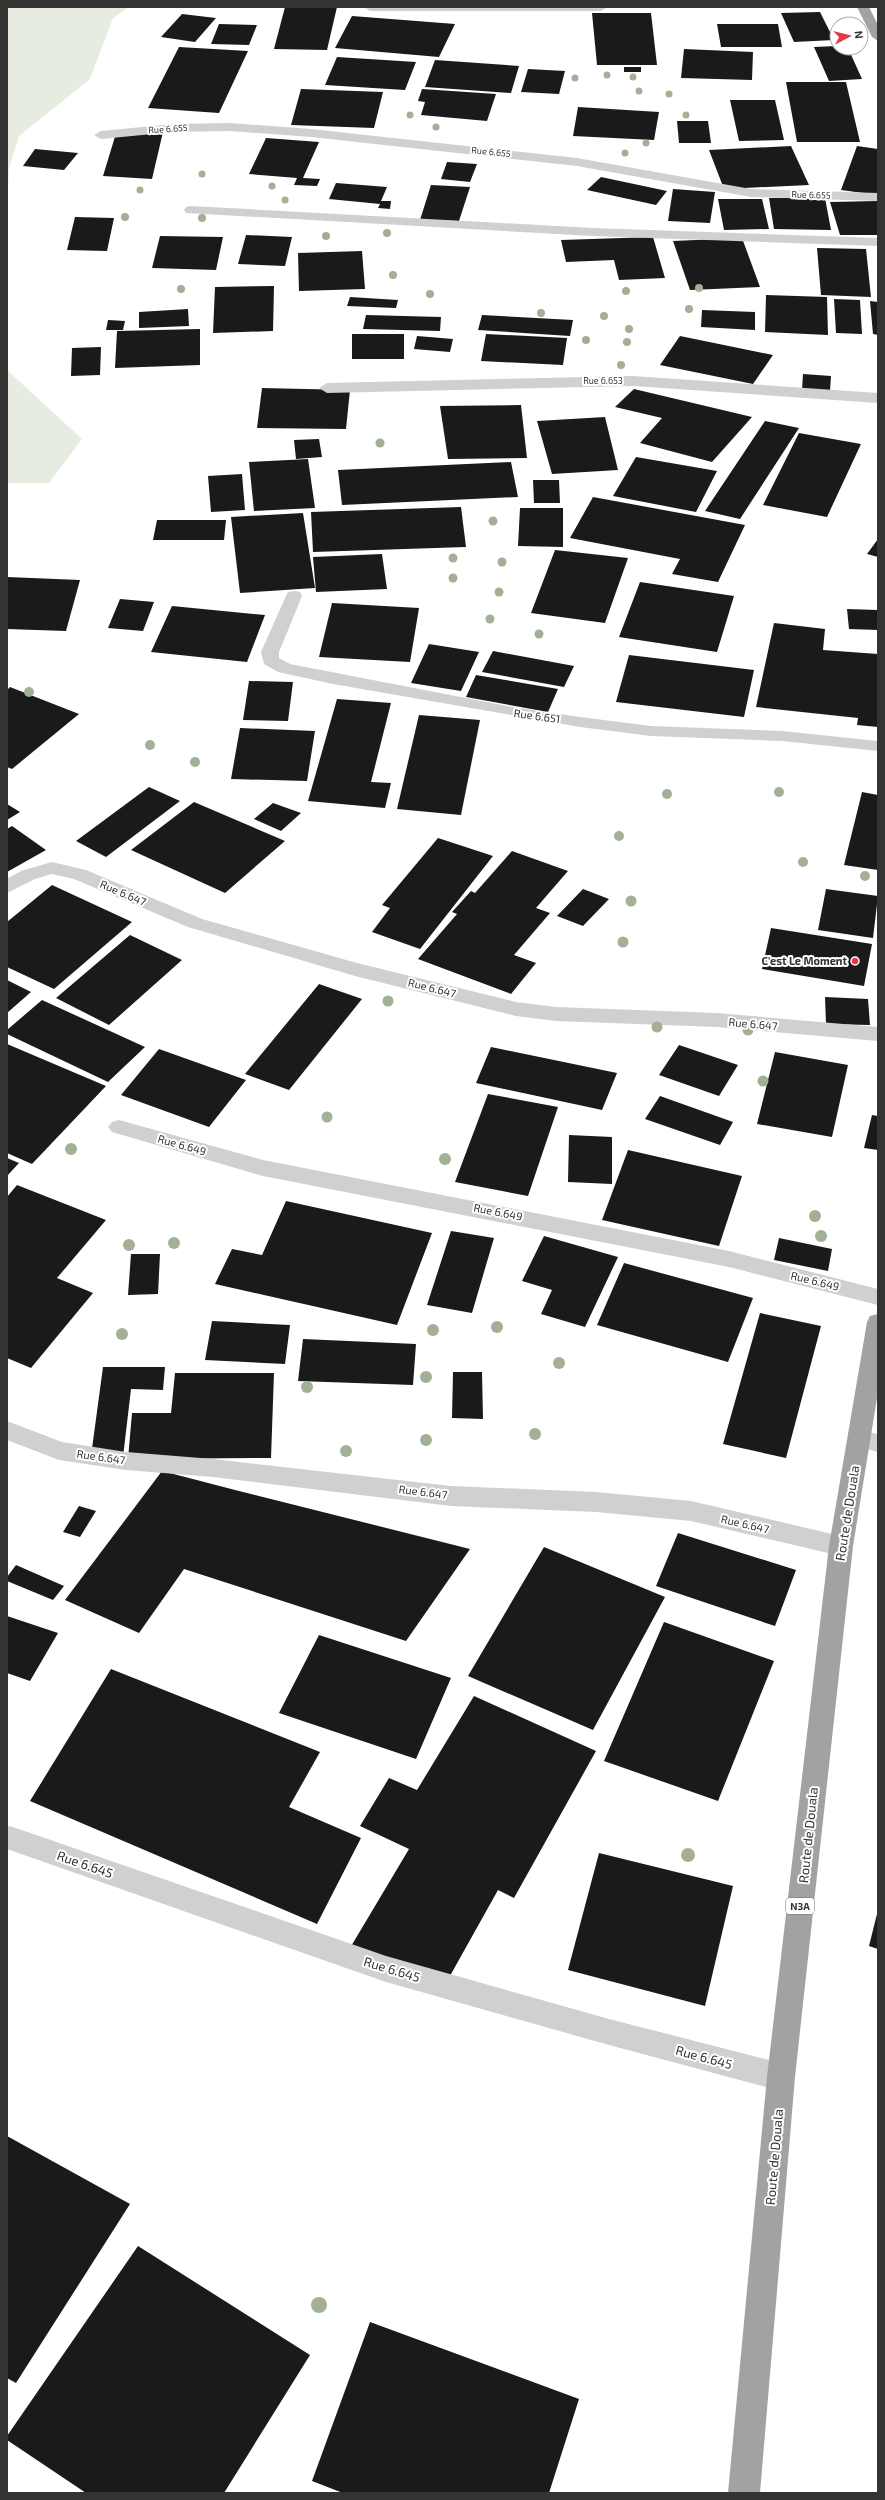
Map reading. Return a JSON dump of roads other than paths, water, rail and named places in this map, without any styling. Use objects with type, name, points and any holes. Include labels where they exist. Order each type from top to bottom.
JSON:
[{"type":"highway","points":[[863,7],[878,37]]},
{"type":"highway","name":"Route de Douala","points":[[744,2493],[781,2077],[841,1546],[869,1441],[878,1322]]},
{"type":"street","points":[[370,7],[601,7]]},
{"type":"street","name":"Rue 6.655","points":[[101,135],[173,128],[224,127],[311,133],[576,162],[751,193],[878,197]]},
{"type":"street","points":[[192,210],[593,232],[878,242]]},
{"type":"street","name":"Rue 6.653","points":[[327,388],[633,381],[878,398]]},
{"type":"street","name":"Rue 6.651","points":[[294,596],[270,652],[270,660],[284,668],[333,680],[507,711],[604,725],[651,731],[782,736],[878,746]]},
{"type":"street","name":"Rue 6.647","points":[[7,887],[28,875],[52,868],[79,874],[195,923],[355,969],[516,1009],[556,1014],[717,1020],[878,1034]]},
{"type":"street","name":"Rue 6.649","points":[[119,1127],[263,1168],[599,1232],[729,1260],[878,1297]]},
{"type":"street","name":"Rue 6.647","points":[[7,1430],[59,1451],[126,1461],[213,1468],[451,1496],[596,1502],[691,1511],[841,1546]]},
{"type":"street","name":"Rue 6.645","points":[[10,1838],[386,1969],[609,2032],[781,2077]]},
{"type":"place","name":"C'est Le Moment","points":[[855,961]]}]
